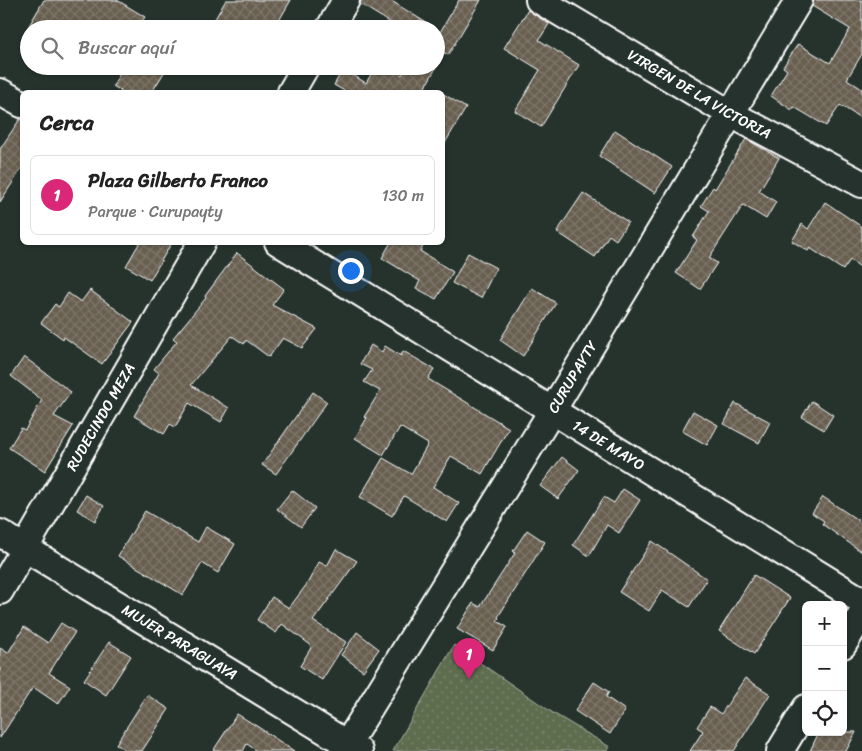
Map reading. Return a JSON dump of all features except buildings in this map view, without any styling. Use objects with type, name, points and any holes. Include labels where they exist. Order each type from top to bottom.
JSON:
[{"type":"street","points":[[334,20],[346,0]]},
{"type":"street","name":"VIRGEN DE LA VICTORIA","points":[[539,0],[731,114],[862,184]]},
{"type":"street","name":"CURUPAYTY","points":[[349,749],[799,0]]},
{"type":"street","points":[[292,90],[301,75]]},
{"type":"street","points":[[0,92],[20,103]]},
{"type":"street","name":"RUDECINDO MEZA","points":[[0,591],[200,245]]},
{"type":"street","name":"14 DE MAYO","points":[[283,245],[862,601]]},
{"type":"street","name":"MUJER PARAGUAYA","points":[[0,533],[349,749]]},
{"type":"street","points":[[847,638],[862,614]]},
{"type":"street","points":[[780,751],[802,715]]},
{"type":"green space","points":[[454,645],[553,713],[610,747],[607,751],[393,751]]},
{"type":"place","name":"Plaza Gilberto Franco","points":[[469,679]]}]
